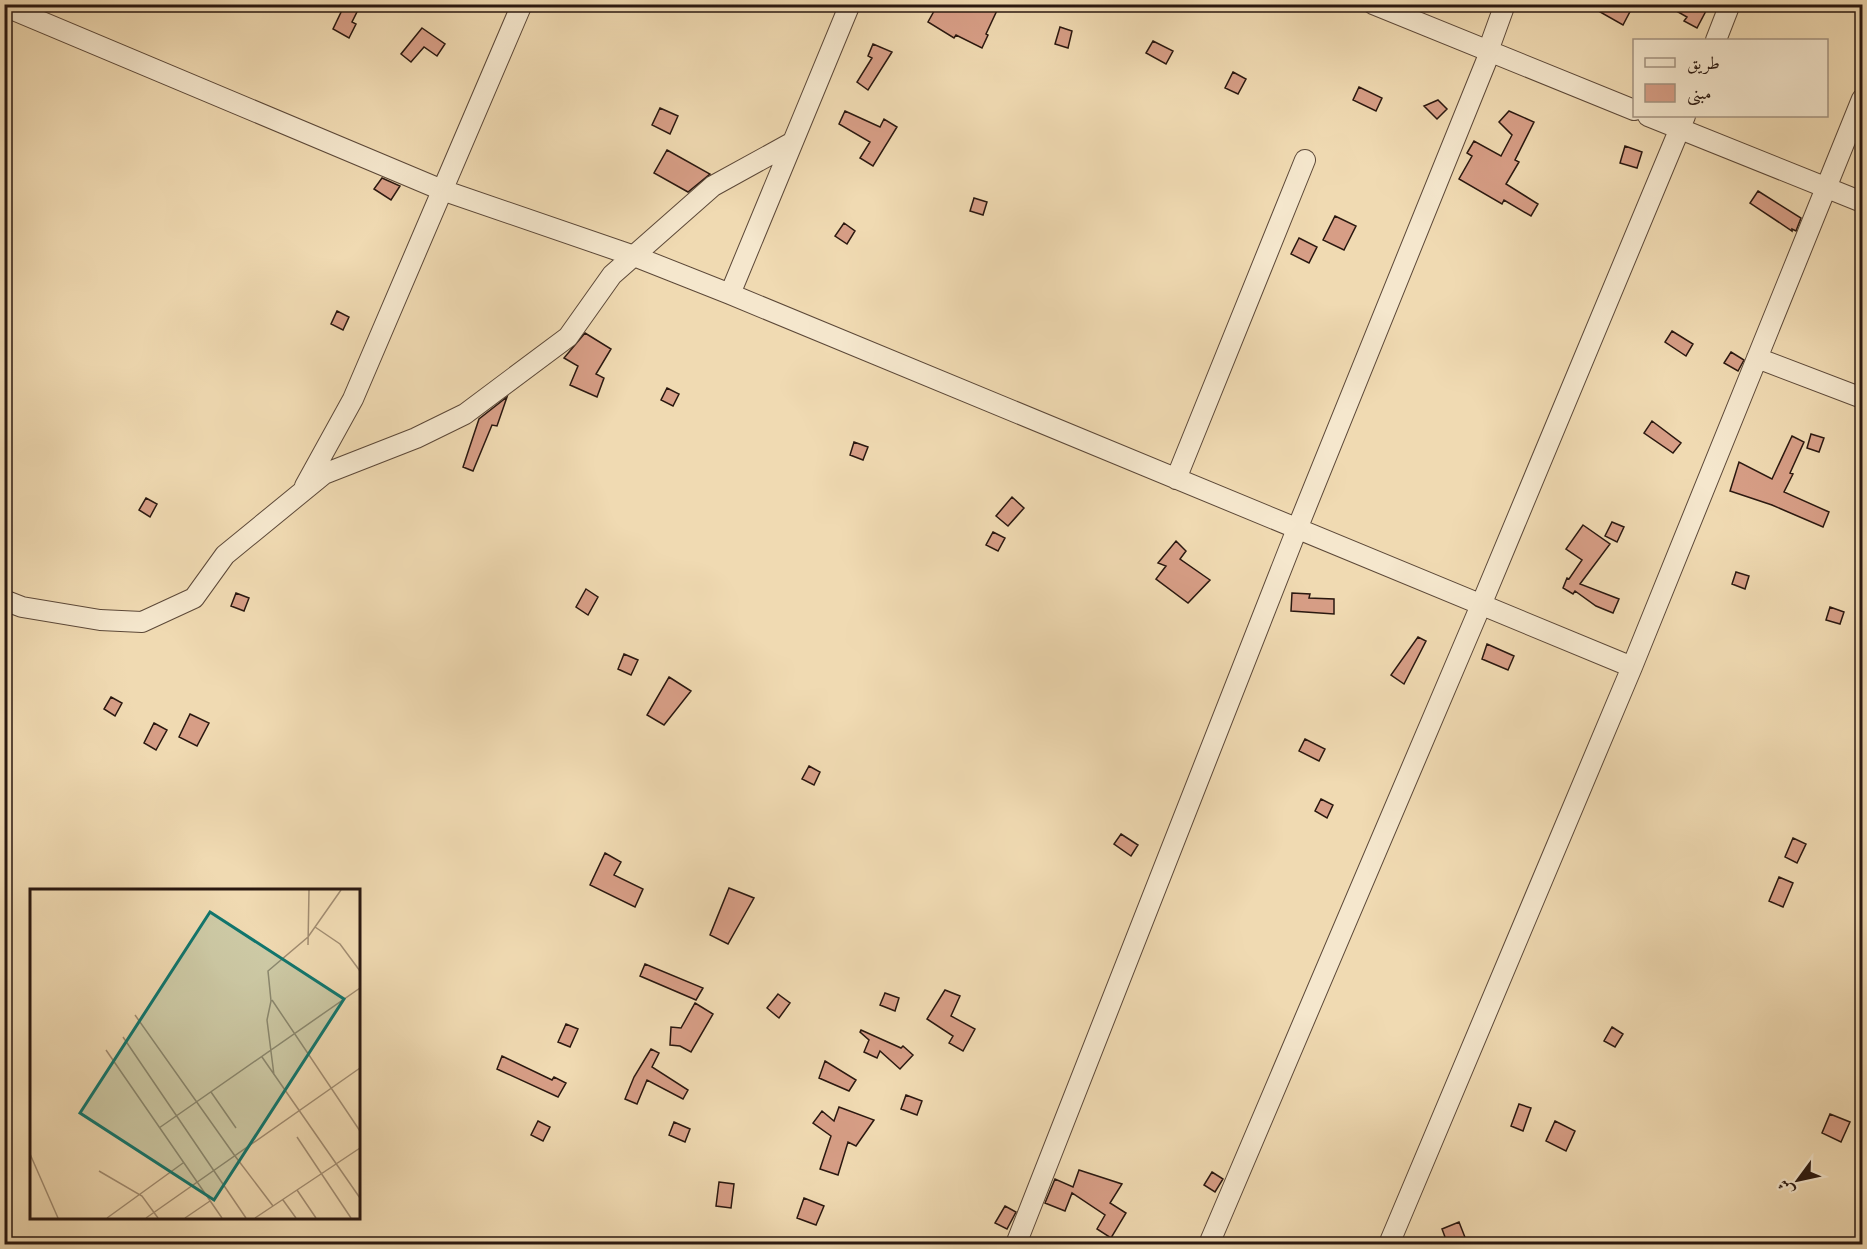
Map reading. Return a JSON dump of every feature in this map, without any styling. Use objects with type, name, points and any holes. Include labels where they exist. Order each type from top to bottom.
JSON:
[{"type":"street","points":[[301,493],[353,399],[522,4]]},
{"type":"street","points":[[730,294],[850,4]]},
{"type":"street","points":[[1373,4],[1633,109]]},
{"type":"street","points":[[1016,1245],[1297,529],[1489,51],[1505,4]]},
{"type":"street","points":[[1716,39],[1730,4]]},
{"type":"street","points":[[4,6],[442,190],[634,256],[730,294],[1632,667]]},
{"type":"street","points":[[1389,1245],[1632,667],[1863,99]]},
{"type":"street","points":[[1654,117],[1682,122],[1863,202]]},
{"type":"street","points":[[1209,1245],[1481,605],[1682,122]]},
{"type":"street","points":[[4,600],[22,607],[100,620],[142,622],[194,598],[225,555],[324,474],[416,438],[465,414],[568,337],[612,276],[713,186],[793,142]]},
{"type":"street","points":[[1176,479],[1305,160]]},
{"type":"street","points":[[1757,358],[1863,398]]},
{"type":"building","points":[[345,4],[361,4],[352,22],[356,24],[349,38],[333,29]]},
{"type":"building","points":[[938,4],[1000,4],[982,48],[956,35],[954,38],[928,22]]},
{"type":"building","points":[[1586,4],[1634,4],[1623,25]]},
{"type":"building","points":[[1664,4],[1699,4],[1707,9],[1697,28],[1684,21],[1687,17]]},
{"type":"building","points":[[1060,27],[1072,31],[1068,48],[1055,44]]},
{"type":"building","points":[[422,28],[445,44],[437,56],[424,47],[411,62],[401,54]]},
{"type":"building","points":[[1153,41],[1173,51],[1166,64],[1146,53]]},
{"type":"building","points":[[873,44],[892,52],[868,90],[857,82],[872,58],[868,56]]},
{"type":"building","points":[[1233,72],[1246,79],[1238,94],[1225,88]]},
{"type":"building","points":[[1359,87],[1382,98],[1376,111],[1353,100]]},
{"type":"building","points":[[1438,100],[1447,109],[1437,119],[1424,106]]},
{"type":"building","points":[[660,108],[678,116],[670,134],[652,125]]},
{"type":"building","points":[[845,111],[880,127],[884,119],[897,127],[873,166],[860,158],[870,142],[839,124]]},
{"type":"building","points":[[1509,111],[1534,122],[1515,160],[1519,162],[1506,184],[1538,204],[1531,216],[1504,200],[1502,204],[1459,179],[1472,156],[1467,153],[1474,141],[1501,156],[1512,135],[1499,122]]},
{"type":"building","points":[[1625,146],[1642,152],[1637,168],[1620,163]]},
{"type":"building","points":[[667,150],[710,174],[688,192],[654,173]]},
{"type":"building","points":[[382,178],[400,186],[391,200],[374,189]]},
{"type":"building","points":[[1758,191],[1801,218],[1796,231],[1792,229],[1792,231],[1750,203]]},
{"type":"building","points":[[974,198],[987,202],[983,215],[970,211]]},
{"type":"building","points":[[1335,216],[1356,226],[1344,250],[1323,240]]},
{"type":"building","points":[[844,223],[855,231],[847,244],[835,236]]},
{"type":"building","points":[[1299,238],[1317,247],[1309,263],[1291,254]]},
{"type":"building","points":[[337,311],[349,317],[343,330],[331,324]]},
{"type":"building","points":[[1672,331],[1693,344],[1686,356],[1665,342]]},
{"type":"building","points":[[585,333],[611,349],[596,374],[604,378],[597,397],[570,385],[578,366],[564,358]]},
{"type":"building","points":[[1731,352],[1744,360],[1738,371],[1724,363]]},
{"type":"building","points":[[667,388],[679,394],[673,406],[661,400]]},
{"type":"building","points":[[507,397],[497,426],[492,425],[473,471],[463,467],[479,419]]},
{"type":"building","points":[[1652,421],[1681,443],[1673,453],[1644,433]]},
{"type":"building","points":[[1811,434],[1824,438],[1819,452],[1807,448]]},
{"type":"building","points":[[1792,436],[1804,442],[1784,492],[1829,512],[1823,527],[1772,505],[1730,491],[1739,462],[1772,479]]},
{"type":"building","points":[[854,442],[868,447],[863,460],[850,455]]},
{"type":"building","points":[[1012,497],[1024,508],[1008,526],[996,516]]},
{"type":"building","points":[[146,498],[157,504],[150,517],[139,510]]},
{"type":"building","points":[[1612,522],[1624,527],[1617,542],[1605,536]]},
{"type":"building","points":[[1583,525],[1610,544],[1580,584],[1619,599],[1613,613],[1596,606],[1575,591],[1573,594],[1563,588],[1567,578],[1569,579],[1582,560],[1566,549]]},
{"type":"building","points":[[993,532],[1005,538],[998,551],[986,545]]},
{"type":"building","points":[[1176,541],[1186,551],[1180,559],[1210,580],[1188,603],[1156,579],[1166,566],[1158,563]]},
{"type":"building","points":[[1736,572],[1749,576],[1745,589],[1732,584]]},
{"type":"building","points":[[586,589],[598,597],[588,615],[576,607]]},
{"type":"building","points":[[236,593],[249,598],[244,611],[231,606]]},
{"type":"building","points":[[1292,593],[1310,594],[1309,598],[1334,599],[1334,614],[1291,611]]},
{"type":"building","points":[[1830,607],[1844,612],[1840,624],[1826,620]]},
{"type":"building","points":[[1418,637],[1426,641],[1404,684],[1391,675]]},
{"type":"building","points":[[1487,644],[1514,656],[1508,670],[1482,659]]},
{"type":"building","points":[[624,654],[638,660],[631,675],[618,669]]},
{"type":"building","points":[[669,677],[691,691],[664,725],[647,715]]},
{"type":"building","points":[[111,697],[122,703],[115,716],[104,709]]},
{"type":"building","points":[[190,714],[209,723],[197,746],[179,737]]},
{"type":"building","points":[[154,723],[167,730],[156,750],[144,743]]},
{"type":"building","points":[[1305,739],[1325,749],[1319,761],[1299,751]]},
{"type":"building","points":[[809,766],[820,772],[814,785],[802,779]]},
{"type":"building","points":[[1321,799],[1333,805],[1327,818],[1315,811]]},
{"type":"building","points":[[1121,834],[1138,845],[1131,856],[1114,844]]},
{"type":"building","points":[[1793,838],[1806,844],[1797,863],[1785,857]]},
{"type":"building","points":[[605,853],[621,862],[614,875],[643,889],[635,907],[590,885]]},
{"type":"building","points":[[1779,877],[1793,883],[1783,907],[1769,901]]},
{"type":"building","points":[[729,888],[754,898],[728,944],[710,935]]},
{"type":"building","points":[[645,964],[703,988],[696,1000],[640,976]]},
{"type":"building","points":[[945,990],[960,996],[951,1016],[975,1029],[963,1051],[949,1043],[953,1036],[927,1019]]},
{"type":"building","points":[[885,993],[899,998],[895,1011],[880,1005]]},
{"type":"building","points":[[778,994],[790,1003],[779,1018],[767,1008]]},
{"type":"building","points":[[695,1003],[713,1014],[691,1052],[680,1046],[670,1045],[671,1027],[681,1028]]},
{"type":"building","points":[[566,1024],[578,1029],[570,1047],[558,1042]]},
{"type":"building","points":[[1612,1027],[1623,1034],[1615,1047],[1604,1041]]},
{"type":"building","points":[[861,1030],[901,1048],[903,1046],[913,1055],[900,1069],[880,1051],[877,1058],[864,1052],[869,1040],[860,1032]]},
{"type":"building","points":[[651,1049],[659,1053],[652,1067],[688,1090],[683,1099],[647,1080],[637,1104],[625,1099],[634,1077]]},
{"type":"building","points":[[502,1056],[552,1080],[554,1077],[566,1083],[558,1097],[497,1069]]},
{"type":"building","points":[[825,1061],[856,1080],[849,1091],[819,1078]]},
{"type":"building","points":[[906,1095],[922,1101],[917,1115],[901,1109]]},
{"type":"building","points":[[1519,1104],[1531,1108],[1523,1131],[1511,1126]]},
{"type":"building","points":[[839,1107],[874,1120],[856,1146],[848,1142],[838,1175],[820,1169],[831,1136],[813,1123],[822,1111],[834,1121]]},
{"type":"building","points":[[1830,1114],[1850,1122],[1841,1142],[1822,1133]]},
{"type":"building","points":[[538,1121],[550,1127],[543,1141],[531,1135]]},
{"type":"building","points":[[1555,1121],[1575,1131],[1566,1151],[1546,1141]]},
{"type":"building","points":[[674,1122],[690,1129],[685,1142],[669,1135]]},
{"type":"building","points":[[1079,1170],[1122,1184],[1110,1203],[1126,1213],[1111,1238],[1097,1229],[1105,1215],[1072,1193],[1065,1211],[1045,1203],[1055,1179],[1073,1187]]},
{"type":"building","points":[[1212,1172],[1223,1179],[1215,1192],[1204,1185]]},
{"type":"building","points":[[719,1182],[734,1184],[731,1208],[716,1206]]},
{"type":"building","points":[[804,1198],[824,1206],[816,1225],[797,1218]]},
{"type":"building","points":[[1005,1206],[1016,1212],[1007,1229],[995,1223]]},
{"type":"building","points":[[1459,1222],[1468,1245],[1448,1245],[1442,1229]]}]
